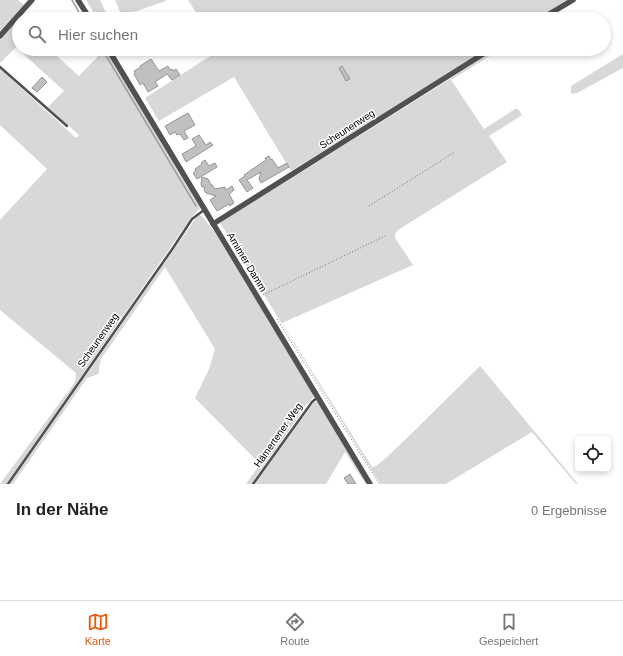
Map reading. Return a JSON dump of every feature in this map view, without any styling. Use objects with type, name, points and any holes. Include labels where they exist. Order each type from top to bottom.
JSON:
[{"type":"street","points":[[21,12],[32,0]]},
{"type":"street","points":[[78,0],[86,12]]},
{"type":"street","points":[[553,12],[573,0]]},
{"type":"street","points":[[0,36],[12,22]]},
{"type":"street","name":"Arnimer Damm","points":[[112,56],[370,484]]},
{"type":"street","name":"Scheunenweg","points":[[213,224],[480,56]]},
{"type":"lane","points":[[0,67],[67,126]]},
{"type":"lane","name":"Scheunenweg","points":[[8,484],[192,219],[204,210]]},
{"type":"lane","name":"Hämertener Weg","points":[[253,484],[312,402],[318,397]]},
{"type":"path","points":[[369,206],[455,152]]},
{"type":"path","points":[[258,297],[387,235]]},
{"type":"shaded area","points":[[0,0],[18,0],[24,5],[18,12],[12,12],[12,18],[0,31]]},
{"type":"shaded area","points":[[86,0],[100,0],[106,12],[94,12]]},
{"type":"shaded area","points":[[115,0],[166,1],[134,12],[120,12]]},
{"type":"shaded area","points":[[188,0],[569,0],[549,12],[196,12]]},
{"type":"shaded area","points":[[12,27],[12,51],[0,63],[0,40]]},
{"type":"shaded area","points":[[623,54],[623,68],[577,93],[572,94],[571,86]]},
{"type":"shaded area","points":[[26,56],[57,56],[79,76],[98,56],[109,56],[200,208],[190,219],[7,484],[0,484],[75,382],[76,373],[0,310],[0,220],[47,169],[0,125],[0,69],[76,138],[79,135],[48,107],[64,91]]},
{"type":"shaded area","points":[[210,56],[477,56],[291,171],[234,77],[159,121],[145,98]]},
{"type":"shaded area","points":[[484,56],[490,56],[451,80],[484,129],[515,109],[518,109],[522,115],[489,136],[507,162],[398,230],[395,234],[395,238],[413,265],[282,323],[372,467],[376,466],[387,457],[480,366],[578,484],[576,484],[532,432],[446,484],[380,484],[233,244],[237,241],[235,238],[231,240],[220,223],[450,79]]},
{"type":"shaded area","points":[[198,215],[202,216],[216,234],[314,395],[312,399],[305,405],[304,409],[251,484],[246,484],[260,464],[195,398],[209,369],[215,349],[165,267],[101,359],[99,373],[87,378],[13,484],[10,484]]},
{"type":"shaded area","points":[[314,402],[319,402],[366,482],[365,483],[345,452],[326,484],[254,484]]},
{"type":"building","points":[[151,59],[159,71],[168,66],[170,70],[172,69],[173,71],[176,69],[180,75],[172,80],[167,74],[155,82],[158,86],[148,92],[143,83],[140,85],[134,71]]},
{"type":"building","points":[[342,66],[350,79],[346,81],[339,68]]},
{"type":"building","points":[[42,77],[47,82],[37,92],[32,88]]},
{"type":"building","points":[[188,113],[195,125],[184,131],[188,138],[184,140],[180,134],[177,135],[175,132],[170,135],[165,126]]},
{"type":"building","points":[[199,135],[206,145],[210,142],[213,145],[186,162],[182,154],[196,146],[192,139]]},
{"type":"building","points":[[269,156],[278,168],[287,163],[289,167],[261,183],[259,179],[261,172],[247,180],[253,188],[247,192],[239,180],[266,160],[265,158]]},
{"type":"building","points":[[205,160],[209,166],[215,163],[217,167],[197,179],[193,173],[196,171],[195,169]]},
{"type":"building","points":[[202,177],[208,179],[210,184],[215,189],[225,187],[226,190],[232,186],[234,190],[229,194],[234,203],[230,206],[229,204],[217,211],[210,200],[216,196],[206,193],[204,190],[205,187],[202,187],[201,184]]},
{"type":"building","points":[[350,474],[356,484],[348,484],[344,478]]},
{"type":"waterway","points":[[72,0],[79,12]]},
{"type":"waterway","points":[[106,56],[196,206]]}]
